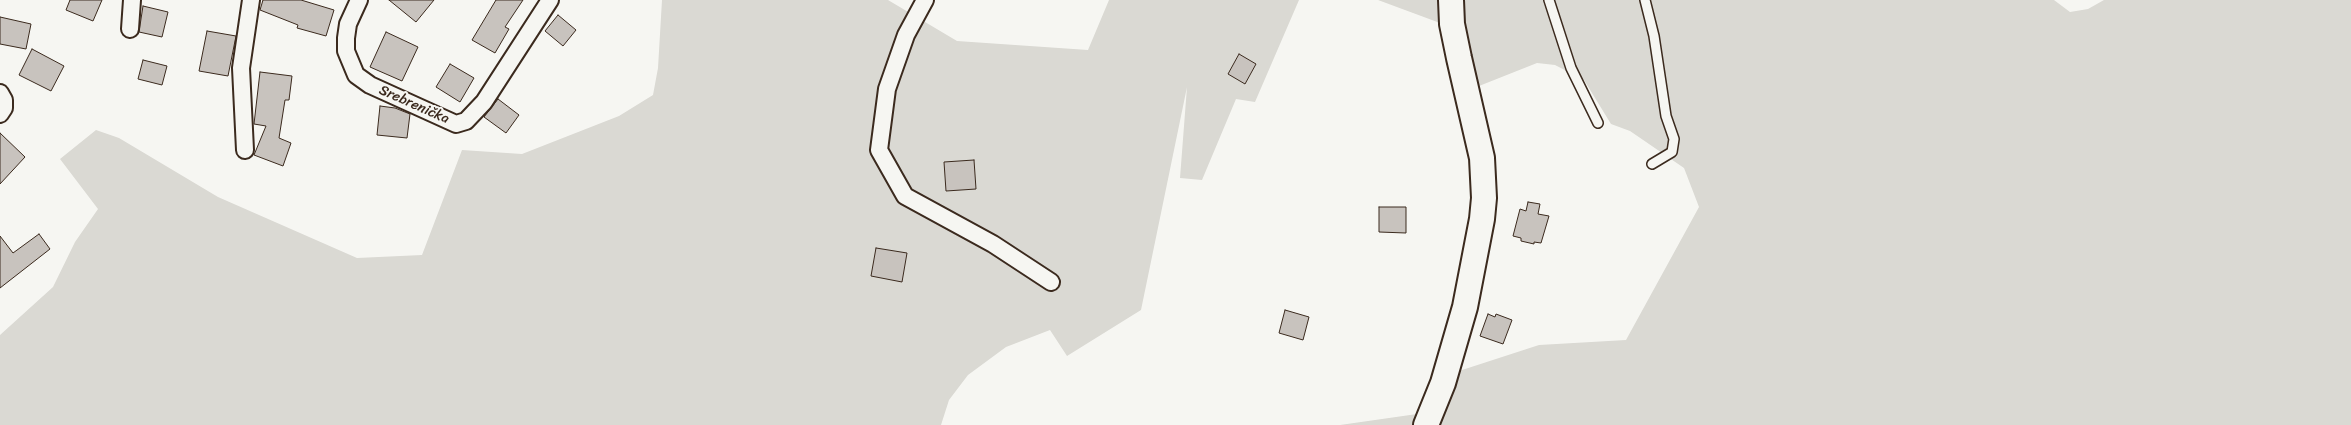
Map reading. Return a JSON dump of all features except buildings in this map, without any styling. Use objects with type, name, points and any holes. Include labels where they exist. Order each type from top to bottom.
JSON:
[{"type":"main road","points":[[1426,425],[1443,383],[1465,307],[1482,219],[1484,198],[1482,158],[1457,50],[1452,24],[1451,0]]},
{"type":"street","points":[[130,29],[132,0]]},
{"type":"street","points":[[245,150],[240,68],[251,0]]},
{"type":"street","name":"Srebrenička","points":[[359,0],[348,24],[346,38],[346,51],[356,75],[370,85],[456,124],[466,121],[484,102],[550,0]]},
{"type":"street","points":[[925,0],[906,35],[887,89],[879,150],[905,196],[993,244],[1051,282]]},
{"type":"street","points":[[0,93],[4,100],[4,108],[0,114]]},
{"type":"lane","points":[[1549,0],[1571,68],[1598,123]]},
{"type":"lane","points":[[1645,0],[1658,62],[1666,116],[1674,139],[1672,152],[1652,164]]},
{"type":"shaded area","points":[[662,0],[888,0],[957,41],[1088,50],[1109,0],[1299,0],[1255,102],[1236,99],[1202,180],[1180,178],[1187,87],[1141,310],[1067,356],[1050,330],[1006,347],[968,375],[949,400],[941,425],[0,425],[0,335],[53,287],[75,242],[98,209],[60,159],[96,130],[119,138],[218,197],[357,258],[422,255],[462,150],[522,154],[619,116],[653,95],[658,68]]},
{"type":"shaded area","points":[[1378,0],[1440,0],[1440,23]]},
{"type":"shaded area","points":[[1462,0],[2054,0],[2070,12],[2088,9],[2104,0],[2351,0],[2351,425],[1438,425],[1459,371],[1539,345],[1626,340],[1699,207],[1684,168],[1630,131],[1611,124],[1584,80],[1555,65],[1537,63],[1474,88]]},
{"type":"shaded area","points":[[1417,414],[1412,425],[1340,425]]}]
